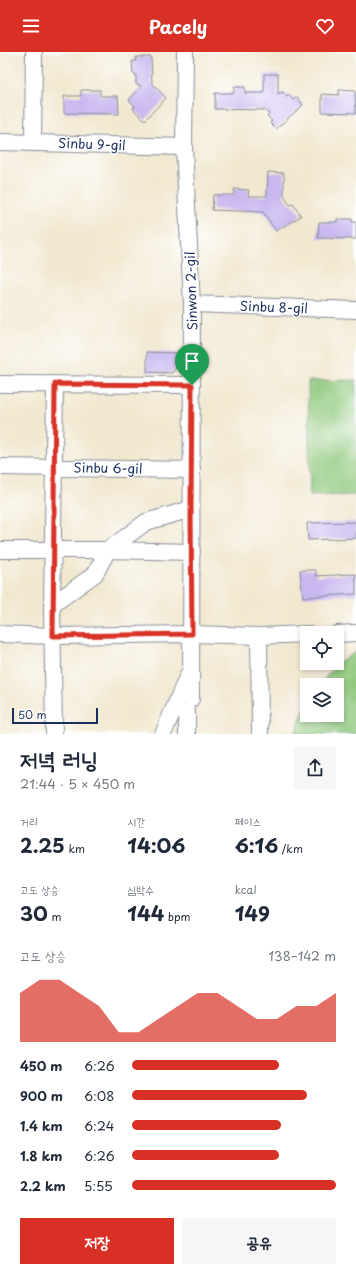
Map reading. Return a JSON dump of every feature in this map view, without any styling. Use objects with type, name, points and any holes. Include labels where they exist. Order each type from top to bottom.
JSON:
[{"type":"street","points":[[33,142],[34,52]]},
{"type":"street","name":"Sinwon 2-gil","points":[[185,52],[184,147],[192,304],[192,634],[187,734]]},
{"type":"street","name":"Sinbu 9-gil","points":[[0,142],[184,147]]},
{"type":"street","name":"Sinbu 8-gil","points":[[192,304],[356,310]]},
{"type":"street","points":[[0,384],[192,385]]},
{"type":"street","points":[[54,734],[52,605],[54,550],[55,384]]},
{"type":"street","name":"Sinbu 6-gil","points":[[0,467],[192,470]]},
{"type":"street","points":[[52,605],[94,574],[108,550],[146,522],[191,509]]},
{"type":"street","points":[[0,550],[192,552]]},
{"type":"street","points":[[344,634],[356,633]]},
{"type":"street","points":[[0,634],[53,636],[192,634],[259,636],[300,634]]},
{"type":"street","points":[[259,636],[260,734]]},
{"type":"street","points":[[163,734],[191,667]]},
{"type":"green space","points":[[356,380],[356,495],[310,496],[308,381]]},
{"type":"green space","points":[[356,652],[356,734],[295,734],[300,721],[344,722],[344,678],[325,678],[332,670],[344,670],[344,659]]},
{"type":"building","points":[[136,57],[151,57],[152,83],[166,98],[145,120],[133,109],[135,106],[129,100],[140,88],[140,85],[136,84],[136,74],[133,74],[132,61],[136,61]]},
{"type":"building","points":[[264,74],[278,74],[278,94],[283,92],[287,97],[289,95],[293,100],[297,97],[303,105],[276,129],[270,123],[272,121],[267,116],[269,114],[264,110],[215,109],[215,93],[234,93],[234,87],[245,87],[245,93],[264,93]]},
{"type":"building","points":[[81,90],[100,90],[100,96],[118,96],[119,114],[64,113],[64,96],[81,96]]},
{"type":"building","points":[[339,90],[355,91],[356,113],[322,112],[322,94],[339,95]]},
{"type":"building","points":[[268,172],[284,173],[284,196],[290,205],[293,204],[301,216],[276,231],[263,212],[212,210],[213,195],[234,195],[234,189],[249,190],[248,196],[267,196]]},
{"type":"building","points":[[337,219],[352,219],[352,222],[356,222],[356,239],[318,238],[319,222],[337,222]]},
{"type":"building","points":[[147,352],[176,353],[176,368],[172,373],[147,372]]},
{"type":"building","points":[[356,522],[356,538],[308,540],[307,523]]},
{"type":"building","points":[[300,570],[316,570],[316,576],[356,574],[356,594],[303,597]]},
{"type":"route","points":[[55,384],[192,385],[192,634],[53,636],[52,605],[54,550],[55,384]]}]
